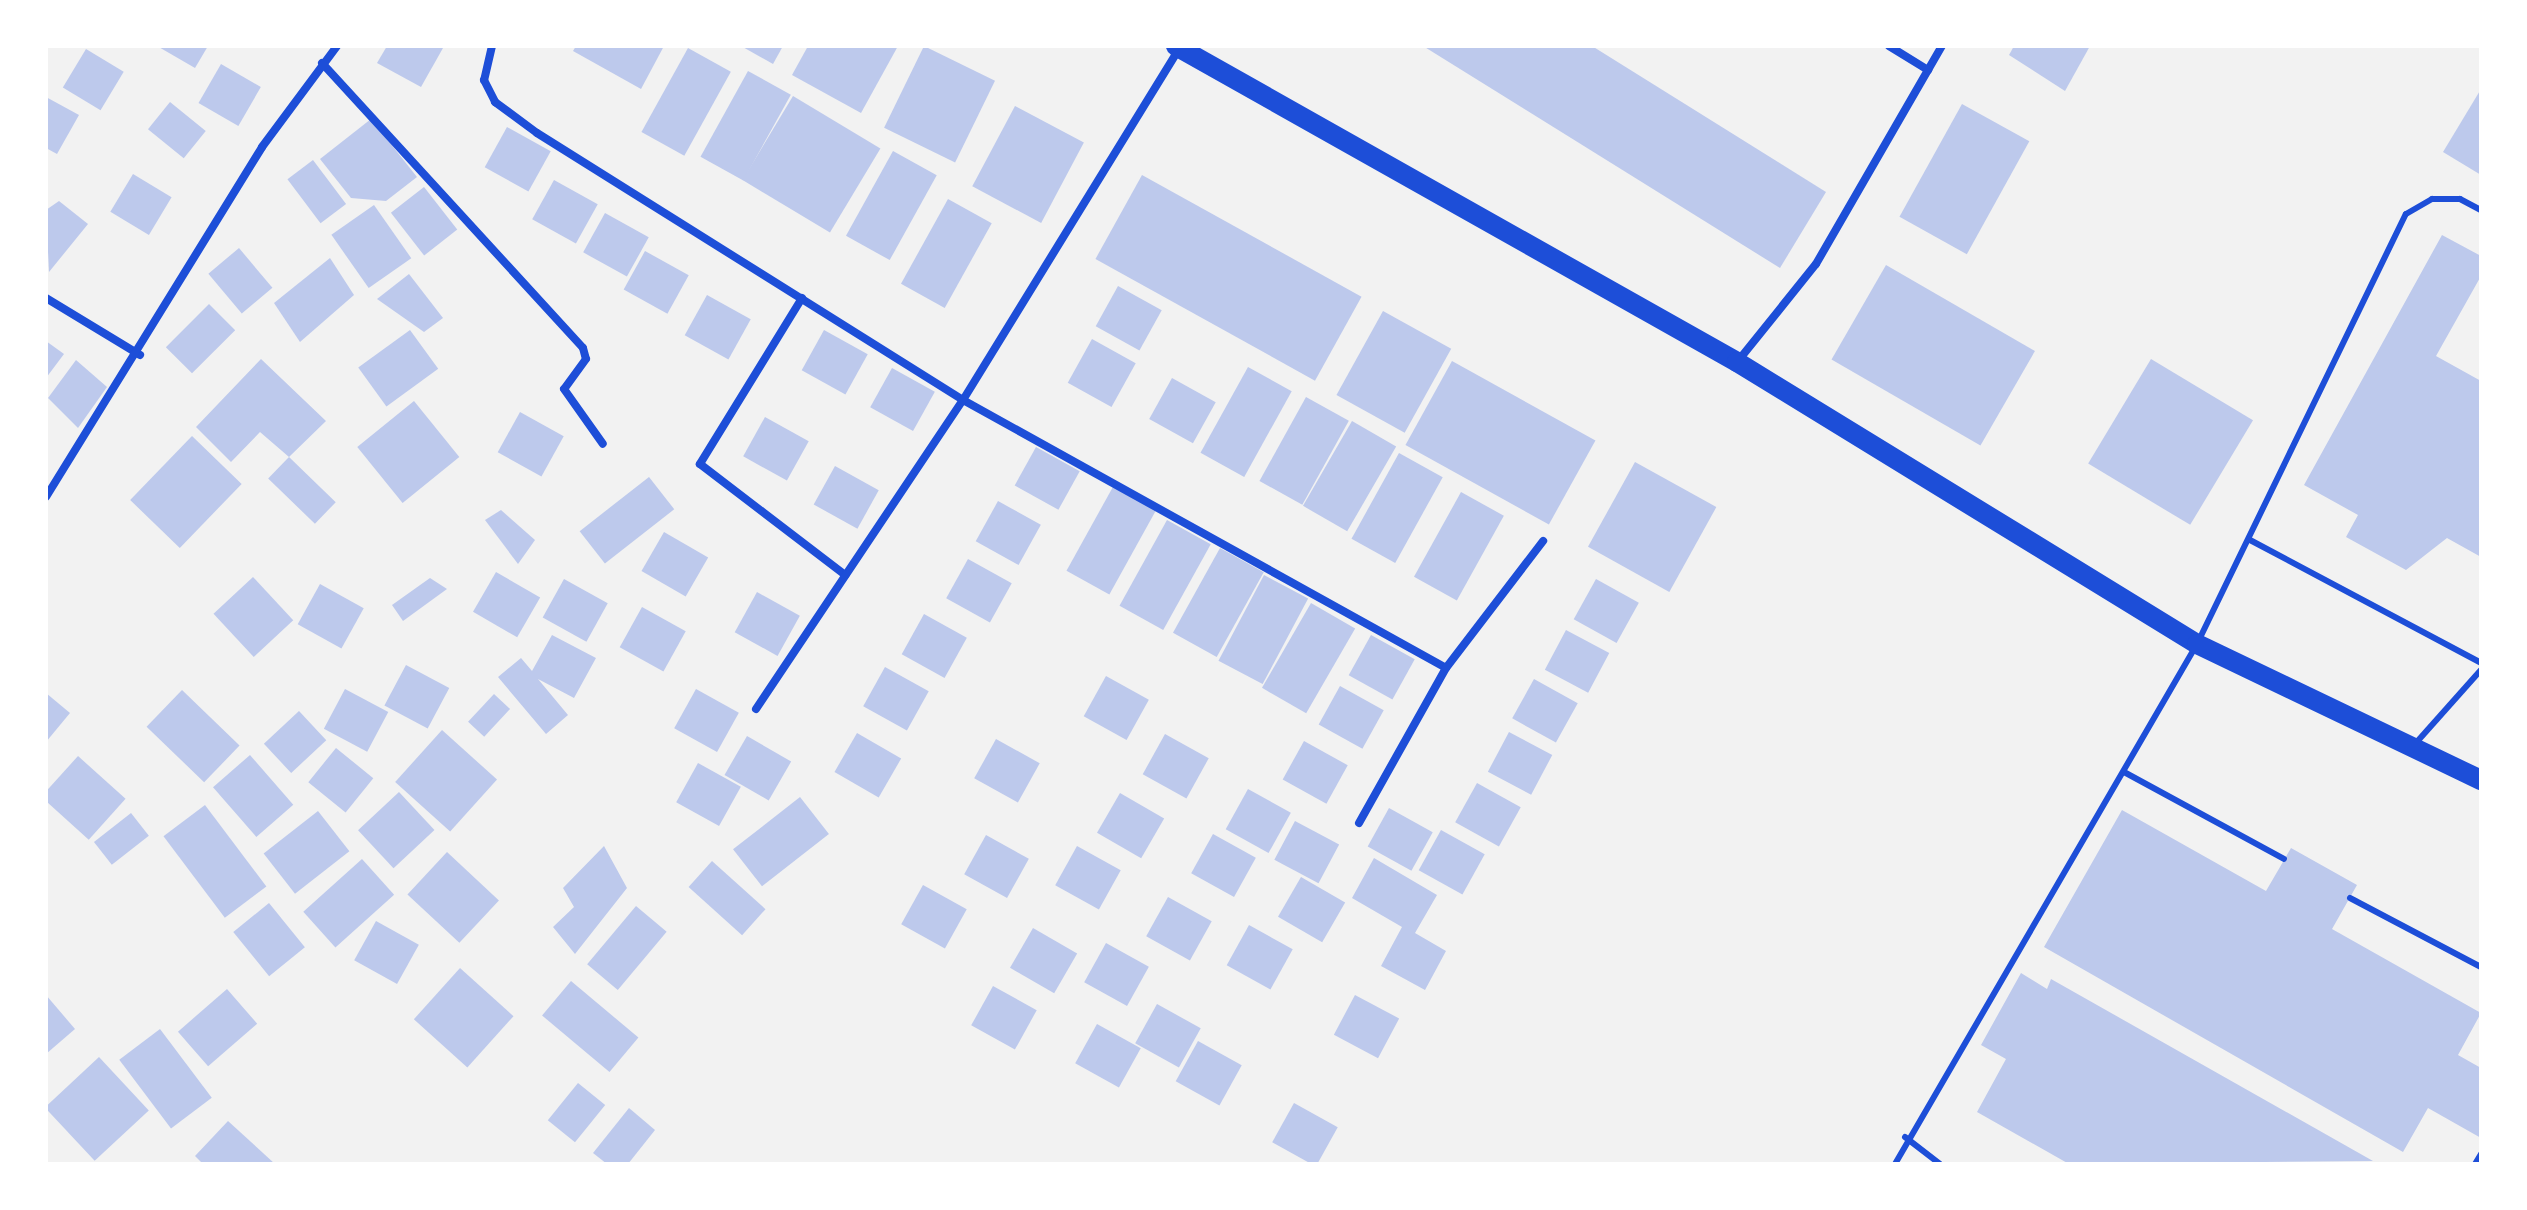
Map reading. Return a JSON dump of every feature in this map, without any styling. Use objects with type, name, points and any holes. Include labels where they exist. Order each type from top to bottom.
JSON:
[{"type":"main road","points":[[1178,47],[1737,362],[2197,644],[2415,744],[2481,780]]},
{"type":"street","points":[[46,497],[140,355],[262,147],[337,46]]},
{"type":"street","points":[[492,46],[484,80],[495,102],[963,400],[1446,668]]},
{"type":"street","points":[[1889,46],[1928,70]]},
{"type":"street","points":[[1737,362],[1816,264],[1942,46]]},
{"type":"street","points":[[756,709],[963,400],[1178,47]]},
{"type":"street","points":[[322,63],[583,348],[586,359],[564,389],[603,444]]},
{"type":"street","points":[[46,298],[140,355]]},
{"type":"street","points":[[802,298],[700,464],[845,575]]},
{"type":"street","points":[[1359,823],[1446,668],[1543,541]]},
{"type":"lane","points":[[1895,1164],[1905,1137],[2124,772],[2197,644],[2406,214],[2432,199],[2460,199],[2481,210]]},
{"type":"lane","points":[[2250,540],[2481,663]]},
{"type":"lane","points":[[2415,744],[2481,670]]},
{"type":"lane","points":[[2124,772],[2284,859]]},
{"type":"lane","points":[[2350,898],[2481,967]]},
{"type":"lane","points":[[1905,1137],[1940,1164]]},
{"type":"lane","points":[[2475,1164],[2481,1154]]},
{"type":"building","points":[[157,46],[208,46],[195,68]]},
{"type":"building","points":[[387,46],[443,48],[421,87],[377,63]]},
{"type":"building","points":[[576,46],[664,46],[641,89],[573,51]]},
{"type":"building","points":[[741,46],[783,46],[773,64]]},
{"type":"building","points":[[808,46],[898,46],[861,113],[792,75]]},
{"type":"building","points":[[924,46],[995,81],[955,162],[884,128]]},
{"type":"building","points":[[1423,46],[1592,46],[1826,192],[1780,268]]},
{"type":"building","points":[[2014,46],[2090,46],[2065,91],[2009,55]]},
{"type":"building","points":[[688,48],[731,72],[684,156],[641,132]]},
{"type":"building","points":[[86,49],[124,72],[101,110],[63,88]]},
{"type":"building","points":[[221,64],[261,87],[238,126],[198,103]]},
{"type":"building","points":[[748,71],[791,95],[743,180],[700,157]]},
{"type":"building","points":[[2481,89],[2481,175],[2443,152]]},
{"type":"building","points":[[793,96],[880,149],[830,233],[743,180]]},
{"type":"building","points":[[46,97],[79,115],[57,154],[46,148]]},
{"type":"building","points":[[170,102],[206,131],[184,158],[148,129]]},
{"type":"building","points":[[1962,104],[2029,141],[1967,254],[1899,217]]},
{"type":"building","points":[[1015,106],[1084,143],[1041,223],[972,186]]},
{"type":"building","points":[[371,119],[417,177],[386,201],[351,198],[320,159]]},
{"type":"building","points":[[507,127],[551,151],[528,191],[485,167]]},
{"type":"building","points":[[893,151],[937,175],[890,260],[846,236]]},
{"type":"building","points":[[313,160],[346,204],[321,223],[287,179]]},
{"type":"building","points":[[133,174],[172,197],[149,235],[110,212]]},
{"type":"building","points":[[1142,175],[1362,297],[1315,381],[1095,259]]},
{"type":"building","points":[[554,180],[598,204],[576,244],[532,219]]},
{"type":"building","points":[[424,187],[457,230],[424,255],[391,213]]},
{"type":"building","points":[[948,199],[992,223],[945,308],[901,284]]},
{"type":"building","points":[[59,201],[88,224],[49,272],[46,210]]},
{"type":"building","points":[[374,205],[411,258],[369,288],[331,235]]},
{"type":"building","points":[[605,213],[649,237],[627,277],[583,252]]},
{"type":"building","points":[[2442,235],[2481,256],[2481,276],[2436,356],[2481,381],[2481,557],[2447,538],[2406,570],[2346,537],[2358,515],[2304,485]]},
{"type":"building","points":[[239,248],[272,288],[242,314],[208,274]]},
{"type":"building","points":[[645,251],[689,275],[667,314],[624,289]]},
{"type":"building","points":[[330,258],[354,295],[300,342],[274,303]]},
{"type":"building","points":[[1886,265],[2035,351],[1980,445],[1832,359]]},
{"type":"building","points":[[409,274],[443,318],[424,332],[377,299]]},
{"type":"building","points":[[1118,286],[1162,310],[1139,350],[1096,326]]},
{"type":"building","points":[[707,295],[751,319],[728,359],[685,335]]},
{"type":"building","points":[[209,304],[235,330],[192,373],[166,347]]},
{"type":"building","points":[[1383,311],[1451,349],[1405,433],[1336,395]]},
{"type":"building","points":[[410,330],[438,369],[386,406],[358,368]]},
{"type":"building","points":[[824,330],[868,354],[845,394],[802,370]]},
{"type":"building","points":[[1092,339],[1136,363],[1111,407],[1068,383]]},
{"type":"building","points":[[46,341],[64,354],[46,378]]},
{"type":"building","points":[[261,359],[326,421],[289,457],[260,432],[231,462],[196,427]]},
{"type":"building","points":[[2151,359],[2253,420],[2190,525],[2088,464]]},
{"type":"building","points":[[76,360],[107,387],[78,428],[48,398]]},
{"type":"building","points":[[1452,361],[1595,441],[1549,524],[1405,445]]},
{"type":"building","points":[[1248,367],[1292,391],[1244,477],[1200,453]]},
{"type":"building","points":[[892,368],[935,392],[913,431],[870,407]]},
{"type":"building","points":[[1172,378],[1216,402],[1193,443],[1149,419]]},
{"type":"building","points":[[1306,397],[1349,421],[1302,505],[1259,481]]},
{"type":"building","points":[[414,401],[459,457],[403,503],[357,447]]},
{"type":"building","points":[[520,412],[564,436],[541,476],[498,452]]},
{"type":"building","points":[[765,417],[809,441],[787,481],[743,456]]},
{"type":"building","points":[[1352,421],[1396,446],[1347,531],[1303,506]]},
{"type":"building","points":[[192,436],[242,484],[180,548],[130,500]]},
{"type":"building","points":[[1036,447],[1080,471],[1058,510],[1015,485]]},
{"type":"building","points":[[1399,453],[1443,477],[1395,563],[1351,539]]},
{"type":"building","points":[[289,457],[336,502],[315,524],[268,479]]},
{"type":"building","points":[[1635,462],[1716,507],[1669,592],[1588,547]]},
{"type":"building","points":[[835,466],[879,490],[857,529],[814,504]]},
{"type":"building","points":[[649,477],[674,509],[605,563],[580,531]]},
{"type":"building","points":[[1114,485],[1157,509],[1109,594],[1066,571]]},
{"type":"building","points":[[1461,492],[1504,516],[1457,601],[1414,577]]},
{"type":"building","points":[[998,501],[1041,525],[1019,565],[976,541]]},
{"type":"building","points":[[501,510],[535,540],[518,564],[485,520]]},
{"type":"building","points":[[1167,520],[1211,544],[1163,630],[1119,606]]},
{"type":"building","points":[[664,532],[708,558],[686,596],[642,571]]},
{"type":"building","points":[[1220,548],[1264,572],[1217,657],[1173,633]]},
{"type":"building","points":[[968,559],[1012,583],[990,623],[946,598]]},
{"type":"building","points":[[496,572],[540,598],[517,637],[473,612]]},
{"type":"building","points":[[1264,575],[1308,598],[1263,684],[1218,661]]},
{"type":"building","points":[[253,577],[293,620],[254,657],[214,614]]},
{"type":"building","points":[[430,578],[447,589],[403,621],[392,605]]},
{"type":"building","points":[[564,579],[608,603],[586,642],[543,617]]},
{"type":"building","points":[[1596,579],[1639,603],[1617,643],[1574,619]]},
{"type":"building","points":[[320,584],[364,608],[341,648],[298,624]]},
{"type":"building","points":[[757,592],[800,616],[778,656],[735,632]]},
{"type":"building","points":[[1311,603],[1355,628],[1306,713],[1262,688]]},
{"type":"building","points":[[642,607],[686,631],[663,671],[620,647]]},
{"type":"building","points":[[924,614],[967,638],[945,678],[902,654]]},
{"type":"building","points":[[1566,630],[1609,653],[1588,693],[1545,670]]},
{"type":"building","points":[[552,635],[596,658],[574,698],[538,679],[568,715],[546,734],[498,677],[521,658],[532,671]]},
{"type":"building","points":[[1371,635],[1415,659],[1392,699],[1349,675]]},
{"type":"building","points":[[406,665],[449,688],[428,729],[384,706]]},
{"type":"building","points":[[885,667],[929,691],[907,731],[863,706]]},
{"type":"building","points":[[1106,676],[1149,700],[1127,740],[1084,716]]},
{"type":"building","points":[[1534,679],[1578,703],[1556,743],[1512,718]]},
{"type":"building","points":[[1340,686],[1384,710],[1362,749],[1319,724]]},
{"type":"building","points":[[345,689],[388,712],[367,752],[324,729]]},
{"type":"building","points":[[696,689],[739,713],[717,752],[674,728]]},
{"type":"building","points":[[182,690],[240,746],[204,782],[147,727]]},
{"type":"building","points":[[46,693],[70,713],[46,742]]},
{"type":"building","points":[[494,694],[510,709],[484,737],[468,722]]},
{"type":"building","points":[[299,711],[326,740],[291,773],[264,744]]},
{"type":"building","points":[[442,730],[497,780],[450,832],[395,782]]},
{"type":"building","points":[[1509,732],[1552,755],[1531,795],[1488,772]]},
{"type":"building","points":[[857,733],[901,758],[879,797],[834,772]]},
{"type":"building","points":[[1165,734],[1209,758],[1186,798],[1143,774]]},
{"type":"building","points":[[747,736],[791,762],[769,800],[724,775]]},
{"type":"building","points":[[996,739],[1040,763],[1018,803],[974,778]]},
{"type":"building","points":[[1304,741],[1348,765],[1326,804],[1283,779]]},
{"type":"building","points":[[336,748],[373,778],[346,812],[308,782]]},
{"type":"building","points":[[250,755],[293,805],[256,837],[213,787]]},
{"type":"building","points":[[78,756],[126,799],[89,840],[46,801],[46,792]]},
{"type":"building","points":[[698,763],[741,787],[719,826],[676,802]]},
{"type":"building","points":[[1477,783],[1521,807],[1499,847],[1455,822]]},
{"type":"building","points":[[1248,789],[1291,813],[1269,853],[1226,829]]},
{"type":"building","points":[[399,792],[434,830],[394,868],[358,830]]},
{"type":"building","points":[[1120,793],[1164,818],[1141,858],[1097,833]]},
{"type":"building","points":[[800,797],[829,834],[762,886],[733,849]]},
{"type":"building","points":[[205,805],[266,886],[225,918],[163,836]]},
{"type":"building","points":[[1389,808],[1433,832],[1411,871],[1368,846]]},
{"type":"building","points":[[2122,810],[2266,891],[2291,848],[2357,885],[2332,929],[2481,1013],[2458,1055],[2481,1068],[2481,1138],[2428,1108],[2403,1152],[2044,947]]},
{"type":"building","points":[[318,811],[349,851],[295,894],[264,853]]},
{"type":"building","points":[[131,813],[149,836],[112,865],[94,842]]},
{"type":"building","points":[[1295,821],[1339,844],[1318,883],[1274,860]]},
{"type":"building","points":[[1441,830],[1485,854],[1462,894],[1419,870]]},
{"type":"building","points":[[1213,834],[1256,858],[1234,897],[1191,873]]},
{"type":"building","points":[[986,835],[1029,859],[1007,898],[964,874]]},
{"type":"building","points":[[604,846],[627,888],[575,954],[553,927],[574,907],[563,888]]},
{"type":"building","points":[[1077,846],[1121,870],[1099,910],[1055,885]]},
{"type":"building","points":[[447,852],[499,900],[459,943],[407,894]]},
{"type":"building","points":[[1374,858],[1437,895],[1415,933],[1446,951],[1425,990],[1381,966],[1402,927],[1352,898]]},
{"type":"building","points":[[362,859],[394,895],[335,948],[303,912]]},
{"type":"building","points":[[712,861],[766,909],[742,935],[689,887]]},
{"type":"building","points":[[1301,877],[1345,902],[1322,942],[1278,917]]},
{"type":"building","points":[[923,885],[967,909],[945,949],[901,924]]},
{"type":"building","points":[[1168,897],[1212,921],[1190,961],[1146,936]]},
{"type":"building","points":[[269,903],[305,947],[269,976],[233,932]]},
{"type":"building","points":[[636,906],[667,932],[618,990],[587,964]]},
{"type":"building","points":[[376,921],[419,945],[397,984],[354,960]]},
{"type":"building","points":[[1249,925],[1293,949],[1270,989],[1227,965]]},
{"type":"building","points":[[1033,928],[1077,954],[1054,993],[1010,968]]},
{"type":"building","points":[[1106,943],[1149,967],[1127,1006],[1084,982]]},
{"type":"building","points":[[460,968],[514,1016],[467,1067],[414,1019]]},
{"type":"building","points":[[2021,973],[2047,989],[2051,979],[2373,1161],[2069,1164],[1977,1112],[2006,1059],[1981,1045]]},
{"type":"building","points":[[571,981],[638,1038],[609,1072],[542,1015]]},
{"type":"building","points":[[993,986],[1037,1010],[1015,1050],[971,1025]]},
{"type":"building","points":[[227,989],[257,1024],[208,1066],[178,1032]]},
{"type":"building","points":[[46,995],[75,1029],[46,1054]]},
{"type":"building","points":[[1355,995],[1399,1018],[1378,1058],[1334,1035]]},
{"type":"building","points":[[1157,1004],[1201,1028],[1179,1068],[1135,1043]]},
{"type":"building","points":[[1097,1024],[1141,1048],[1119,1088],[1075,1063]]},
{"type":"building","points":[[160,1029],[212,1098],[171,1128],[119,1060]]},
{"type":"building","points":[[1198,1041],[1242,1065],[1219,1105],[1176,1081]]},
{"type":"building","points":[[99,1057],[149,1110],[95,1161],[46,1106]]},
{"type":"building","points":[[578,1083],[605,1105],[575,1142],[548,1120]]},
{"type":"building","points":[[1294,1103],[1338,1127],[1317,1164],[1311,1164],[1272,1142]]},
{"type":"building","points":[[629,1108],[655,1130],[628,1164],[607,1164],[593,1153]]},
{"type":"building","points":[[228,1121],[275,1164],[203,1164],[195,1156]]}]
